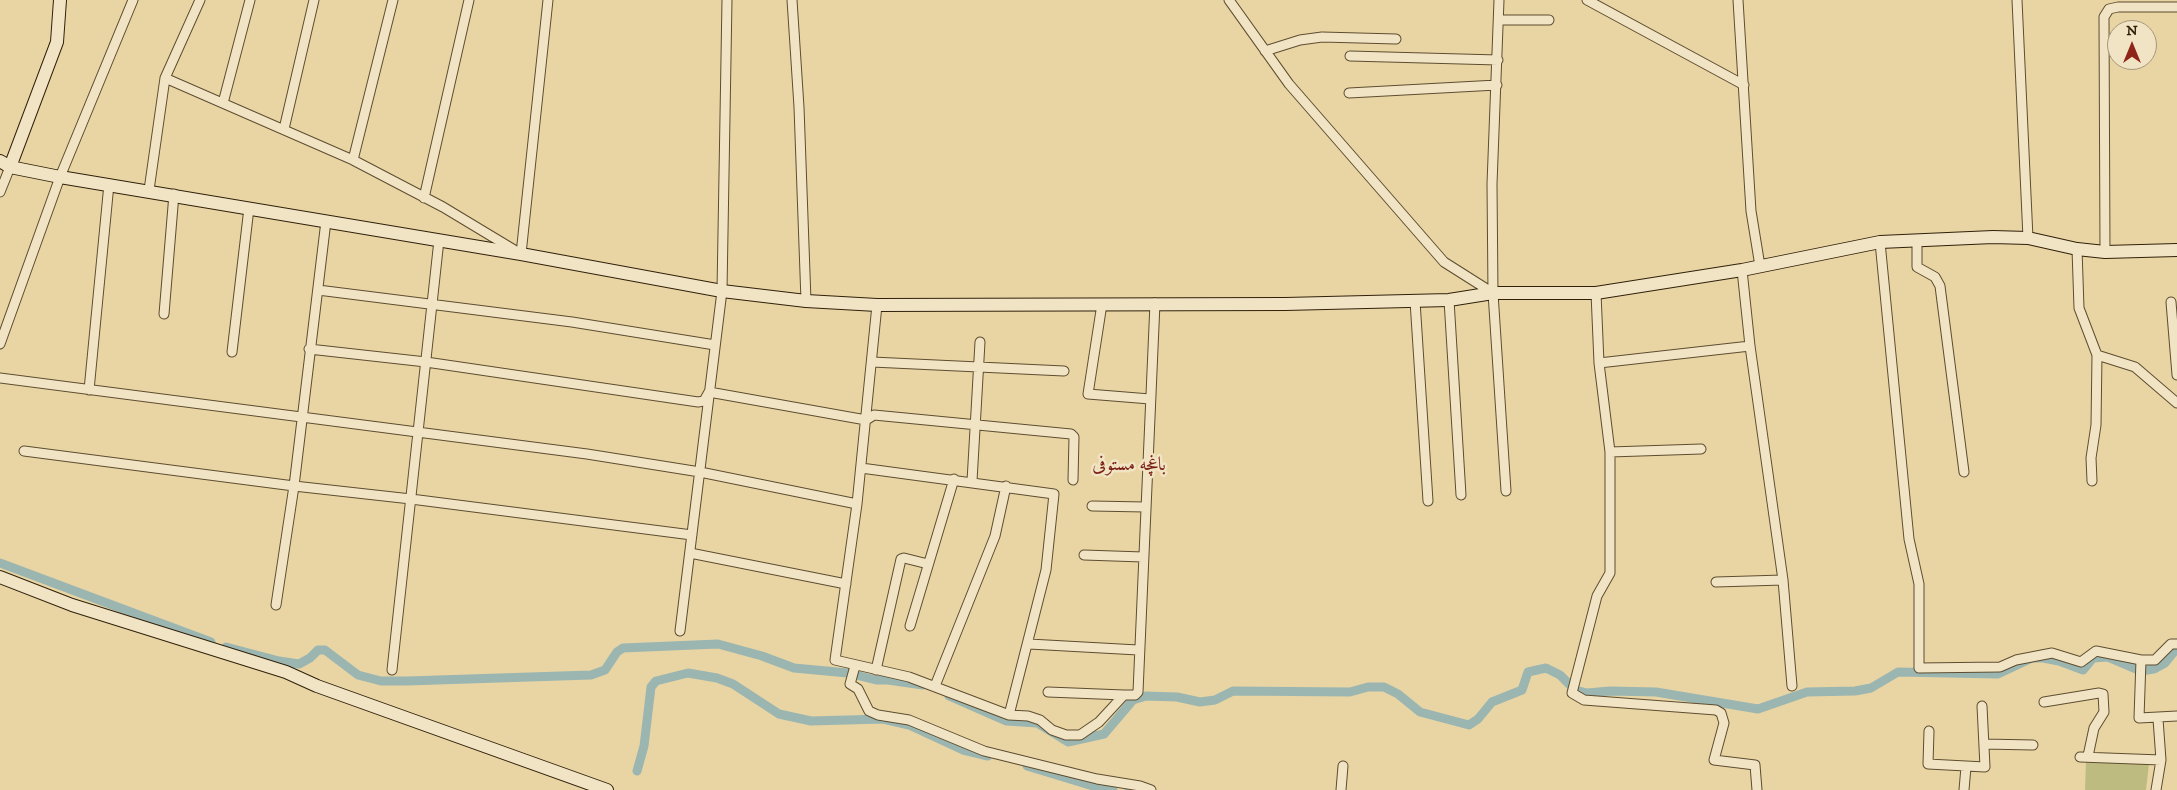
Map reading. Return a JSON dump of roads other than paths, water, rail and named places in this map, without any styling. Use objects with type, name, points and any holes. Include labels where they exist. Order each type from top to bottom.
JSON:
[{"type":"street","points":[[0,192],[5,164],[57,42],[60,0]]},
{"type":"street","points":[[0,344],[60,177],[133,0]]},
{"type":"street","points":[[148,190],[165,78],[200,0]]},
{"type":"street","points":[[223,103],[250,0]]},
{"type":"street","points":[[284,129],[314,0]]},
{"type":"street","points":[[353,160],[393,0]]},
{"type":"street","points":[[424,198],[469,0]]},
{"type":"street","points":[[521,254],[548,0]]},
{"type":"street","points":[[680,631],[722,291],[727,0]]},
{"type":"street","points":[[792,0],[799,106],[806,302]]},
{"type":"street","points":[[1229,0],[1289,84],[1444,262],[1493,293]]},
{"type":"street","points":[[1499,0],[1500,20],[1492,184],[1493,293],[1506,491]]},
{"type":"street","points":[[1587,0],[1744,84]]},
{"type":"street","points":[[1738,0],[1751,211],[1760,266]]},
{"type":"street","points":[[2017,0],[2028,238]]},
{"type":"street","points":[[2105,252],[2104,18],[2109,9],[2118,7],[2177,7]]},
{"type":"street","points":[[1500,20],[1549,20]]},
{"type":"street","points":[[1265,51],[1300,40],[1322,36],[1396,39]]},
{"type":"street","points":[[1350,56],[1498,60]]},
{"type":"street","points":[[165,78],[353,160],[424,198],[521,254]]},
{"type":"street","points":[[1349,93],[1497,85]]},
{"type":"street","points":[[5,164],[60,177],[174,194],[722,291],[806,302],[877,305],[1285,304],[1448,300],[1493,293],[1596,293],[1742,270],[1880,242],[1917,240],[2028,238],[2077,249],[2105,252],[2177,250]]},
{"type":"street","points":[[89,390],[109,184]]},
{"type":"street","points":[[164,314],[174,194]]},
{"type":"street","points":[[232,352],[249,208]]},
{"type":"street","points":[[276,606],[294,486],[309,349],[326,221]]},
{"type":"street","points":[[392,670],[439,240]]},
{"type":"street","points":[[1917,240],[1917,267],[1935,277],[1940,286],[1964,472]]},
{"type":"street","points":[[1880,242],[1909,539],[1919,584],[1919,668],[2000,667],[2016,660],[2052,653],[2081,662],[2096,651],[2141,660],[2155,660],[2171,644],[2177,644]]},
{"type":"street","points":[[2077,249],[2079,308],[2097,355],[2096,425],[2091,458],[2092,481]]},
{"type":"street","points":[[1742,270],[1750,346],[1783,580],[1792,686]]},
{"type":"street","points":[[318,290],[572,322],[715,345]]},
{"type":"street","points":[[1596,293],[1599,363],[1610,452],[1610,574],[1597,596],[1572,693],[1584,700],[1716,710],[1721,713],[1724,723],[1714,760],[1755,765],[1757,790]]},
{"type":"street","points":[[1448,300],[1461,495]]},
{"type":"street","points":[[1415,301],[1428,501]]},
{"type":"street","points":[[2171,302],[2177,375]]},
{"type":"street","points":[[1048,692],[1138,694],[1138,650],[1155,303]]},
{"type":"street","points":[[1102,304],[1088,394],[1150,399]]},
{"type":"street","points":[[877,305],[857,504],[835,660],[910,677],[1009,716],[1028,716],[1040,720],[1052,730],[1066,735],[1080,735],[1099,722],[1124,695]]},
{"type":"street","points":[[972,481],[980,342]]},
{"type":"street","points":[[1599,363],[1750,346]]},
{"type":"street","points":[[309,349],[426,362],[698,402],[704,401],[710,392]]},
{"type":"street","points":[[2097,355],[2135,367],[2177,403]]},
{"type":"street","points":[[872,362],[1064,371]]},
{"type":"street","points":[[0,378],[587,454],[700,472],[857,504]]},
{"type":"street","points":[[710,392],[866,420],[874,415],[1073,434],[1073,480]]},
{"type":"street","points":[[1610,452],[1701,449]]},
{"type":"street","points":[[24,451],[692,534]]},
{"type":"street","points":[[861,468],[972,481],[1054,494],[1046,570],[1029,644],[1009,716]]},
{"type":"street","points":[[910,626],[954,479]]},
{"type":"street","points":[[935,686],[995,536],[1006,486]]},
{"type":"street","points":[[1092,506],[1145,507]]},
{"type":"street","points":[[690,552],[846,584]]},
{"type":"street","points":[[1084,555],[1143,557]]},
{"type":"street","points":[[876,670],[901,559],[904,558],[928,564]]},
{"type":"street","points":[[0,577],[72,605],[286,672],[607,790]]},
{"type":"street","points":[[1716,582],[1783,580]]},
{"type":"street","points":[[1029,644],[1138,650]]},
{"type":"street","points":[[2141,660],[2139,718],[2158,719],[2177,716]]},
{"type":"street","points":[[855,666],[850,684],[858,689],[870,711],[878,715],[909,720],[984,751],[1097,779],[1140,786],[1151,790]]},
{"type":"street","points":[[2044,702],[2099,693],[2103,694],[2104,712],[2094,728],[2084,757],[2161,760]]},
{"type":"street","points":[[1929,731],[1928,764],[1966,767],[1985,766],[1982,706]]},
{"type":"street","points":[[2156,790],[2161,760],[2158,719]]},
{"type":"street","points":[[1984,744],[2033,745]]},
{"type":"street","points":[[1341,790],[1343,766]]},
{"type":"street","points":[[1964,790],[1966,767]]},
{"type":"waterway","points":[[0,563],[211,642]]},
{"type":"waterway","points":[[226,647],[279,661],[299,664],[310,658],[318,650],[325,650],[358,675],[381,681],[407,681],[591,675],[605,670],[617,652],[623,648],[718,644],[762,656],[794,668],[848,673],[876,680],[923,685]]},
{"type":"waterway","points":[[949,696],[1006,721],[1037,723],[1068,742],[1104,734],[1133,700],[1146,696],[1177,697],[1200,702],[1215,700],[1233,691],[1350,692],[1368,687],[1384,687],[1398,694],[1420,712],[1469,725],[1478,719],[1492,702],[1522,690],[1528,672],[1546,668],[1560,675],[1575,690],[1587,693],[1610,691],[1656,692],[1758,709],[1807,692],[1855,691],[1871,688],[1898,672],[1998,674],[2032,658],[2059,661],[2083,670],[2093,658],[2108,657],[2141,671],[2154,669],[2165,663],[2177,648]]},
{"type":"waterway","points":[[637,771],[644,746],[651,687],[656,681],[688,673],[717,678],[733,684],[779,714],[811,721],[883,719],[909,725],[963,750],[988,756]]},
{"type":"waterway","points":[[1027,766],[1103,789],[1113,790]]},
{"type":"waterway","points":[[1129,790],[1143,790]]},
{"type":"district","name":"باغچه مستوفی","points":[[1129,466]]}]
